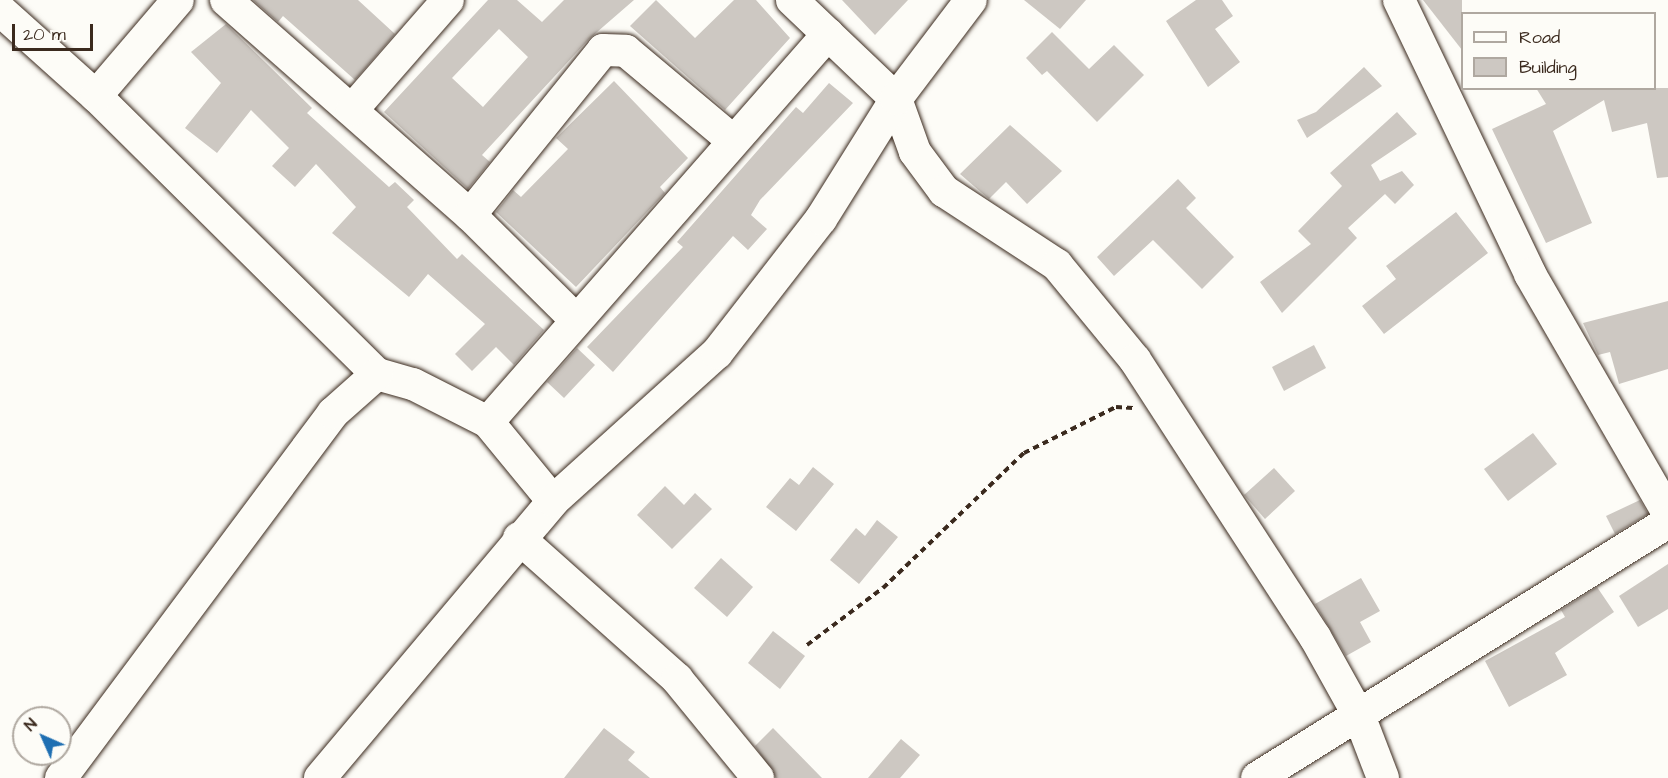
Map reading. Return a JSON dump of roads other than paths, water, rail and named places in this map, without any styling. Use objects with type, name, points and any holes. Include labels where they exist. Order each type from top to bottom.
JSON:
[{"type":"street","points":[[96,96],[178,0]]},
{"type":"street","points":[[226,0],[470,215],[576,320]]},
{"type":"street","points":[[352,110],[448,0]]},
{"type":"street","points":[[792,0],[896,99],[915,152],[944,191],[1057,265],[1170,412],[1315,637],[1360,718],[1383,778]]},
{"type":"street","points":[[320,778],[519,538],[553,501],[717,352],[821,219],[896,99],[971,0]]},
{"type":"street","points":[[1399,0],[1530,274],[1668,513]]},
{"type":"street","points":[[0,10],[96,96],[377,374],[413,384],[488,422],[553,501]]},
{"type":"street","points":[[488,422],[731,139],[828,34]]},
{"type":"street","points":[[470,215],[603,50],[626,51],[731,139]]},
{"type":"street","points":[[61,778],[333,413],[377,374]]},
{"type":"street","points":[[1257,778],[1326,731],[1360,718],[1668,522]]},
{"type":"street","points":[[519,538],[677,679],[758,778]]}]
